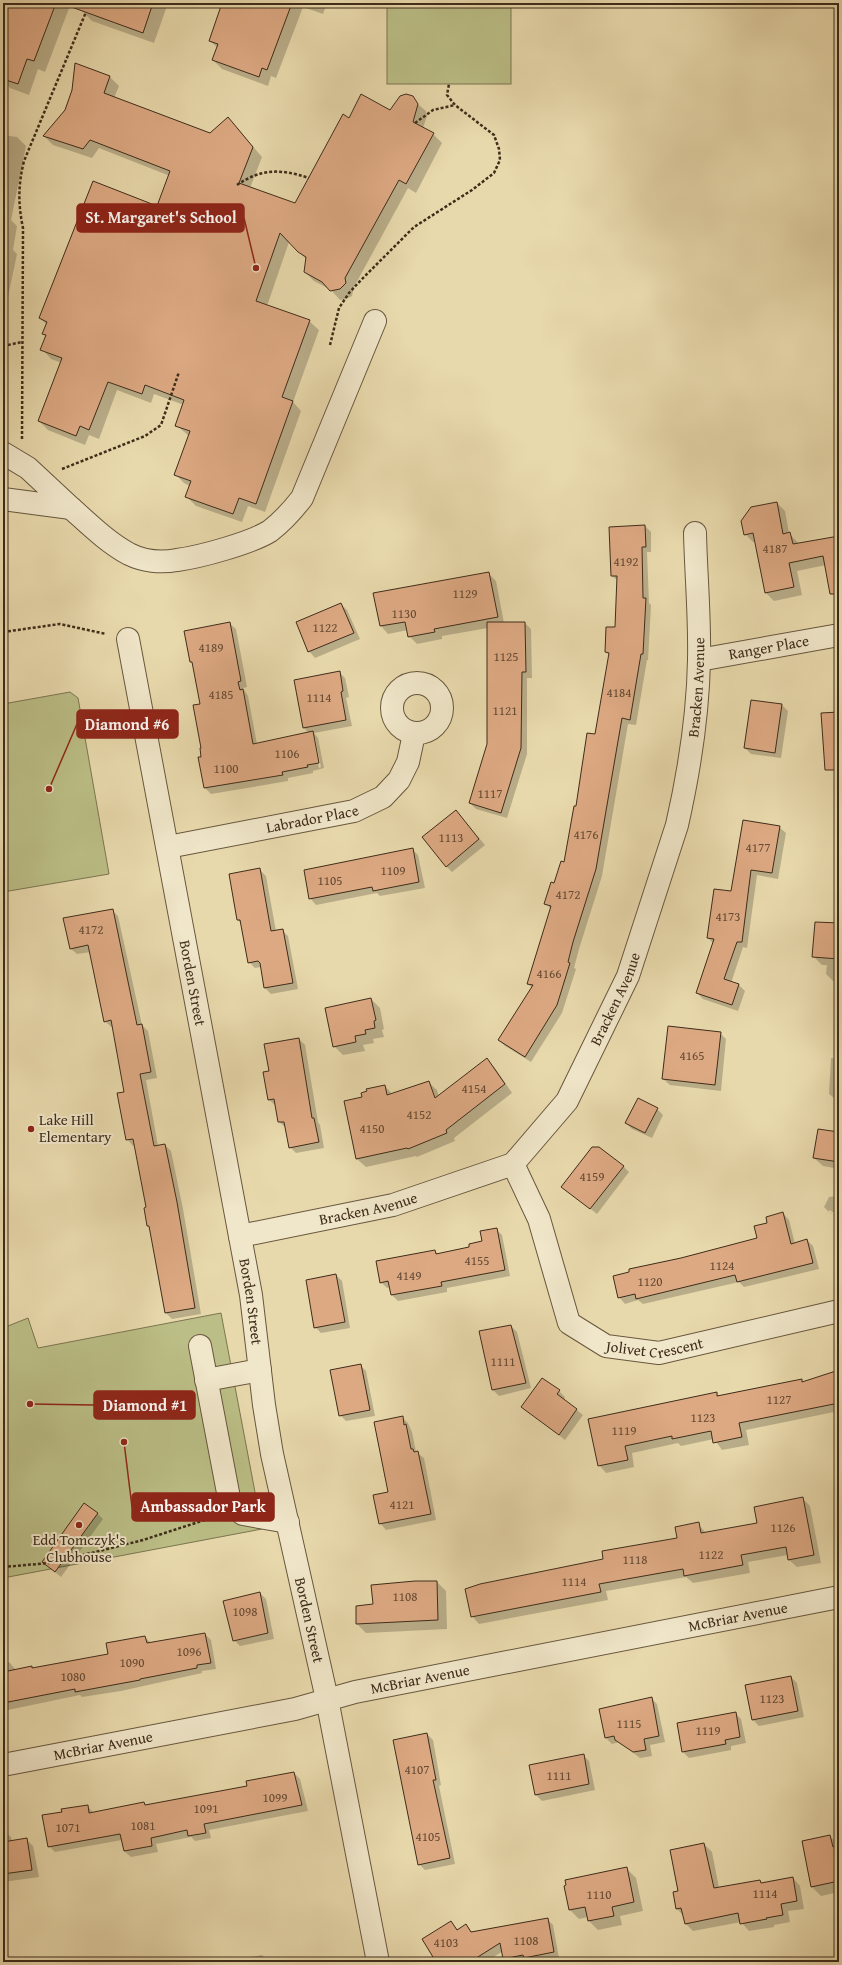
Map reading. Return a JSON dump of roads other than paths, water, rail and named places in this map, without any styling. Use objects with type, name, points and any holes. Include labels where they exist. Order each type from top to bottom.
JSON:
[{"type":"street","points":[[3,453],[40,478],[71,508],[108,540],[129,554],[152,561],[176,561],[242,543],[268,532],[288,517],[302,498],[375,321]]},
{"type":"street","points":[[3,499],[71,508]]},
{"type":"street","name":"Bracken Avenue","points":[[240,1236],[393,1205],[513,1164],[567,1101],[628,976],[677,826],[682,804],[695,719],[699,660],[695,533]]},
{"type":"street","name":"Ranger Place","points":[[699,660],[839,635]]},
{"type":"street","name":"Borden Street","points":[[128,639],[251,1295],[272,1454],[327,1699],[378,1962]]},
{"type":"street","name":"Labrador Place","points":[[168,847],[354,811],[383,797],[399,780],[408,762],[414,734]]},
{"type":"street","name":"Jolivet Crescent","points":[[513,1164],[539,1219],[569,1323],[606,1346],[659,1353],[839,1311]]},
{"type":"street","points":[[200,1346],[230,1503],[242,1514],[288,1522]]},
{"type":"street","points":[[206,1380],[260,1370]]},
{"type":"street","name":"McBriar Avenue","points":[[3,1765],[295,1709],[327,1699],[839,1597]]},
{"type":"place","name":"St. Margaret's School","points":[[256,268]]},
{"type":"place","name":"Diamond #6","points":[[49,789]]},
{"type":"place","name":"Lake Hill Elementary","points":[[31,1129]]},
{"type":"place","name":"Diamond #1","points":[[30,1404]]},
{"type":"place","name":"Ambassador Park","points":[[124,1442]]},
{"type":"place","name":"Edd Tomczyk's Clubhouse","points":[[79,1525]]}]
